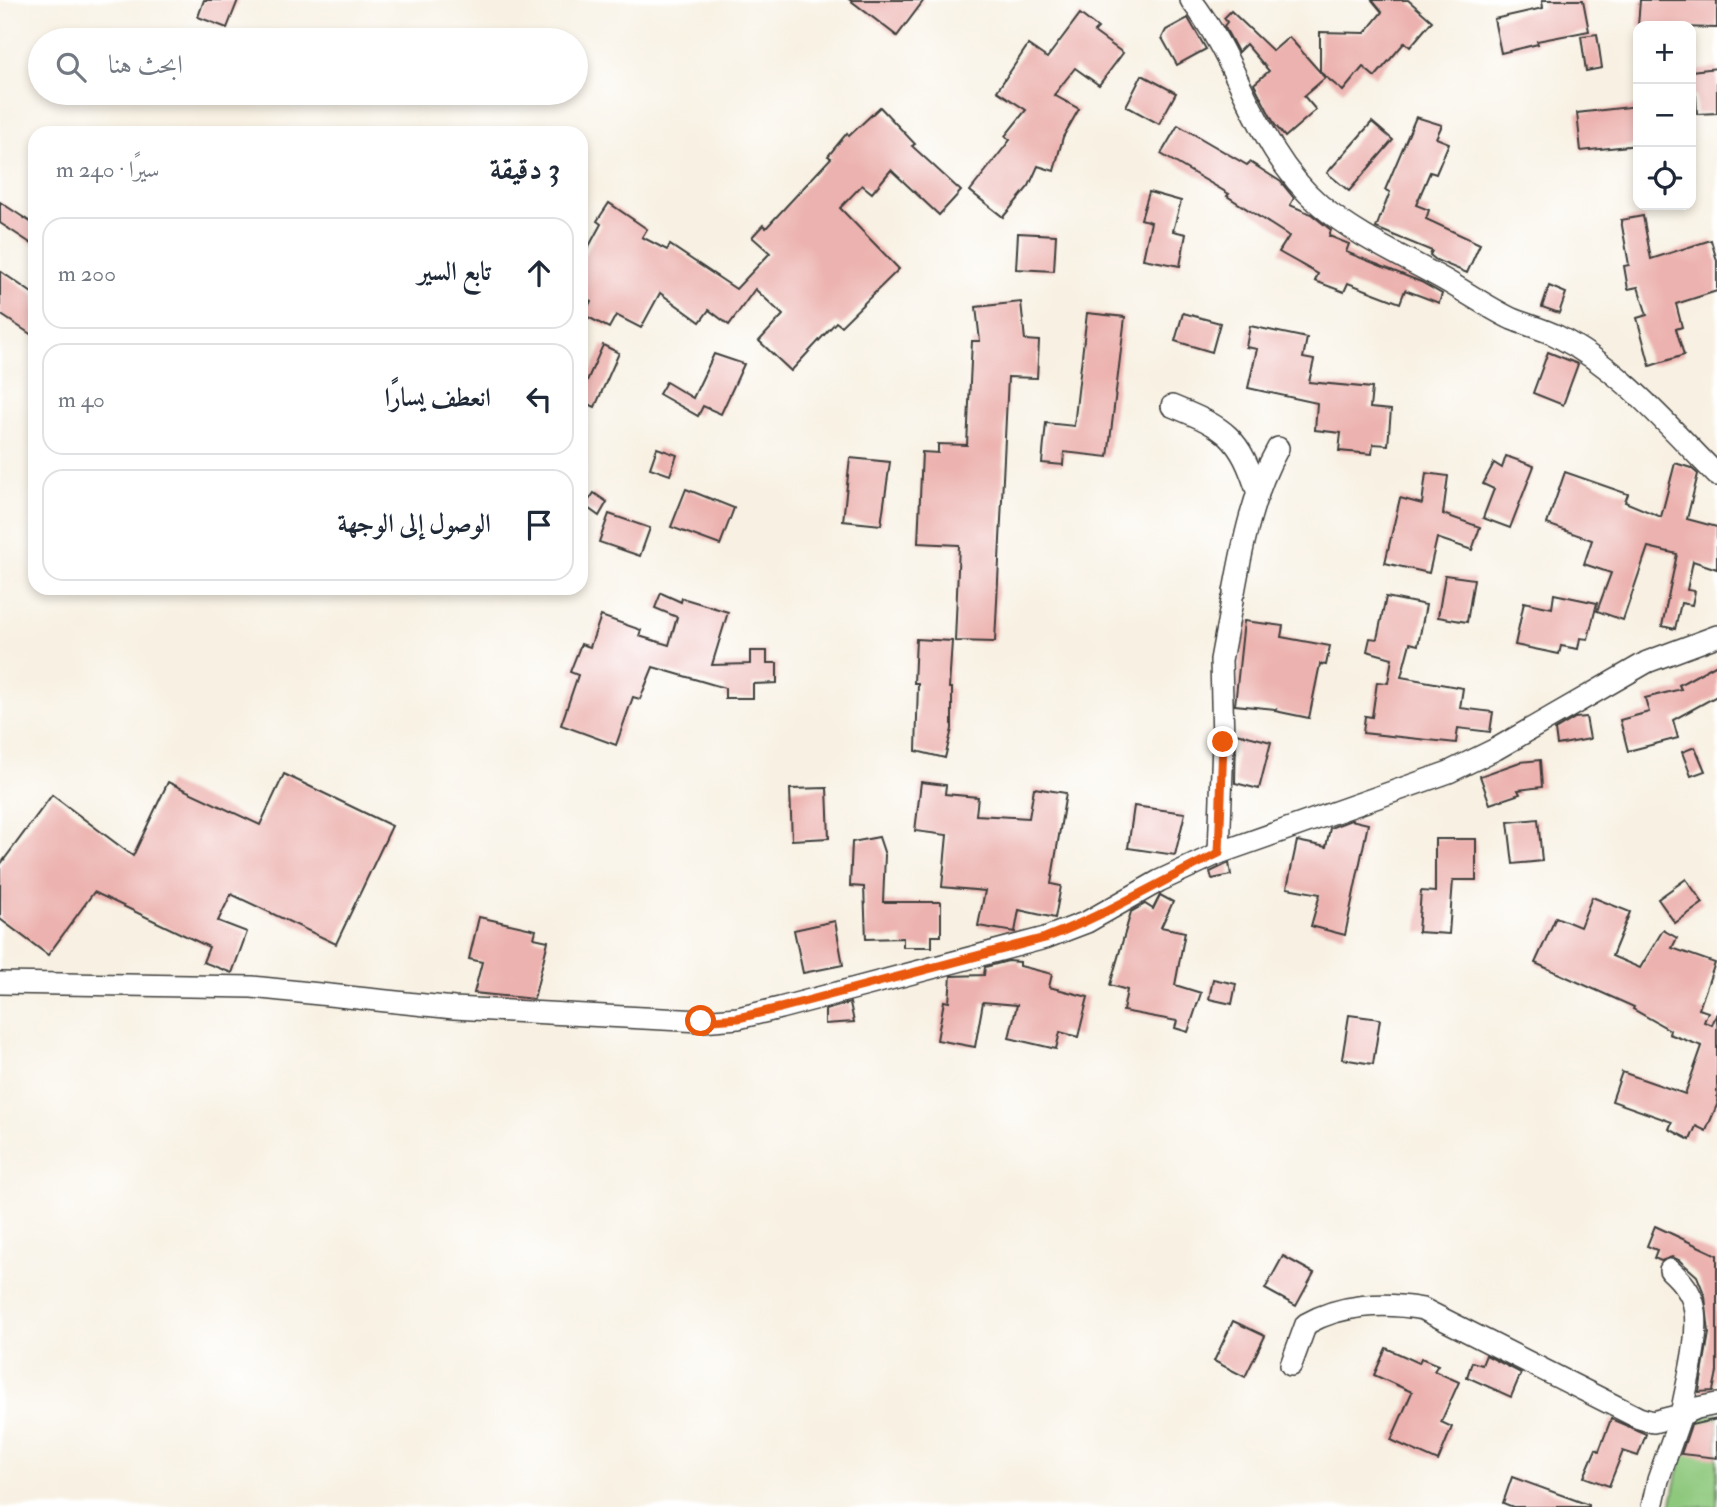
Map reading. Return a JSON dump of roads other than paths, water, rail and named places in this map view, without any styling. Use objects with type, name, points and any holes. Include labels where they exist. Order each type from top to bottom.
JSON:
[{"type":"street","points":[[1191,0],[1212,27],[1253,117],[1283,163],[1319,204],[1347,226],[1511,318],[1557,336],[1592,359],[1629,387],[1717,475]]},
{"type":"street","points":[[1171,406],[1217,426],[1233,440],[1248,461],[1258,494]]},
{"type":"street","points":[[1219,853],[1223,742],[1221,660],[1233,596],[1258,494],[1264,473],[1278,448]]},
{"type":"street","points":[[0,983],[252,987],[454,1007],[639,1020],[738,1018],[1045,938],[1087,922],[1159,881],[1219,853],[1449,772],[1496,749],[1647,662],[1717,636]]},
{"type":"street","points":[[1652,1507],[1658,1480],[1681,1415],[1693,1345],[1695,1306],[1684,1282],[1671,1270]]},
{"type":"street","points":[[1291,1365],[1306,1324],[1319,1317],[1373,1304],[1398,1304],[1423,1309],[1639,1418],[1653,1422],[1717,1404]]}]
